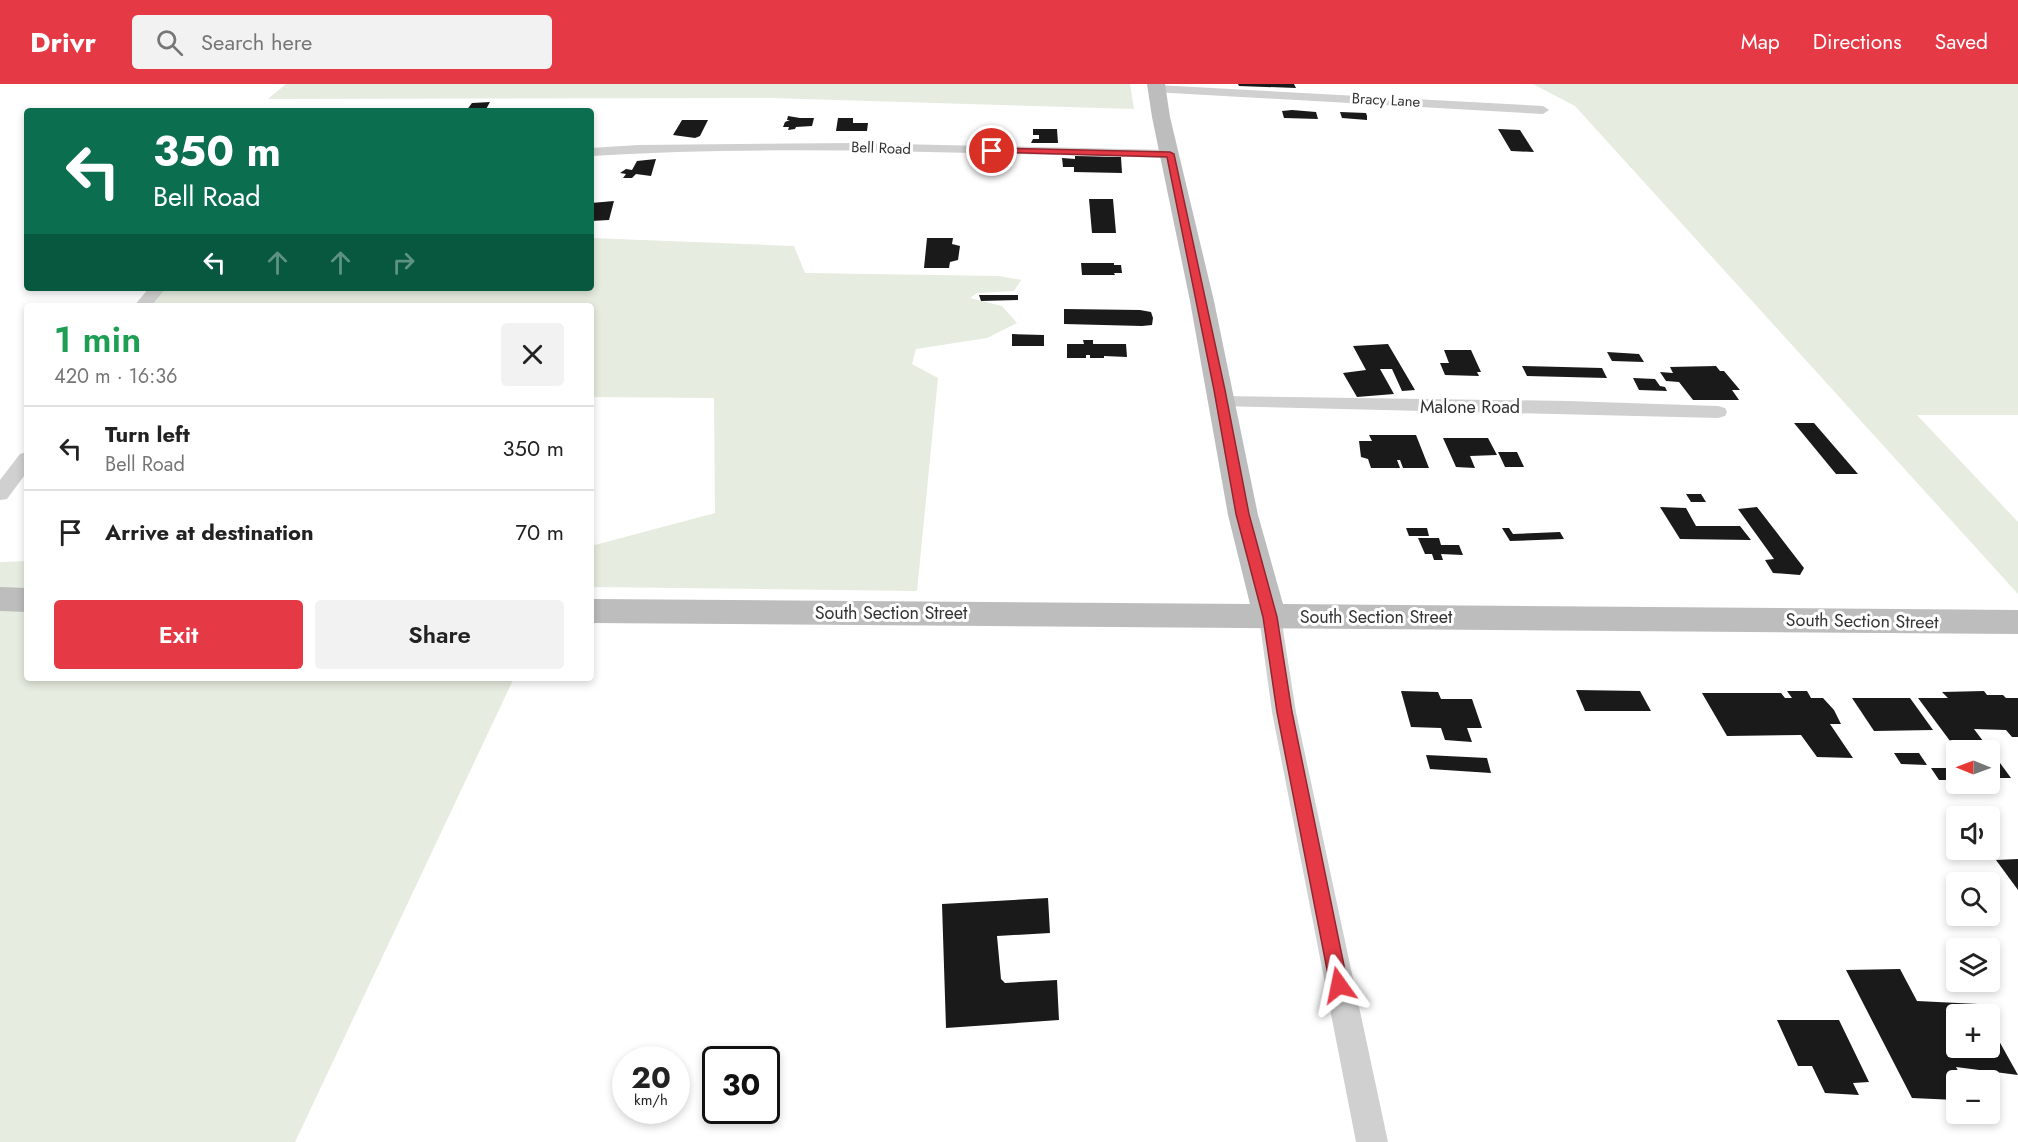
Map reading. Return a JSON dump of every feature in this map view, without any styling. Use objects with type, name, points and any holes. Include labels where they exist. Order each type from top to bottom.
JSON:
[{"type":"street","name":"Bracy Lane","points":[[1157,86],[1543,110]]},
{"type":"street","points":[[1157,86],[1243,514],[1270,617],[1284,712],[1372,1142]]},
{"type":"street","name":"Bell Road","points":[[594,152],[638,149],[843,147],[1170,154]]},
{"type":"street","points":[[145,303],[155,291]]},
{"type":"street","name":"Malone Road","points":[[1222,402],[1568,407],[1718,412]]},
{"type":"street","points":[[0,494],[24,462]]},
{"type":"street","points":[[0,599],[24,600]]},
{"type":"street","name":"South Section Street","points":[[594,611],[2018,622]]},
{"type":"shaded area","points":[[286,84],[1130,84],[1134,109],[771,98],[268,99]]},
{"type":"shaded area","points":[[1533,84],[2018,84],[2018,415],[1917,415],[2018,522],[2018,594],[1575,106]]},
{"type":"shaded area","points":[[594,238],[794,246],[805,273],[999,276],[1021,280],[1014,291],[977,293],[970,298],[1002,306],[1017,323],[987,338],[916,349],[912,364],[938,378],[917,591],[594,587],[594,545],[715,513],[714,398],[594,397],[594,303],[141,303],[146,291],[594,291]]},
{"type":"shaded area","points":[[24,561],[24,681],[513,681],[295,1142],[0,1142],[0,562]]},
{"type":"building","points":[[1238,84],[1294,84],[1296,88],[1239,86]]},
{"type":"building","points":[[490,102],[487,108],[468,108],[472,103]]},
{"type":"building","points":[[1282,111],[1316,112],[1318,119],[1284,118]]},
{"type":"building","points":[[1340,112],[1366,113],[1367,120],[1342,118]]},
{"type":"building","points":[[788,116],[814,118],[812,126],[788,130],[789,127],[783,127],[785,122],[790,120],[787,120]]},
{"type":"building","points":[[838,118],[853,118],[853,123],[868,123],[867,131],[836,131]]},
{"type":"building","points":[[682,120],[708,120],[700,136],[695,138],[673,135]]},
{"type":"building","points":[[1033,129],[1057,129],[1058,143],[1031,143],[1033,139],[1039,139],[1039,135],[1033,135]]},
{"type":"building","points":[[1498,129],[1520,130],[1534,152],[1511,151]]},
{"type":"building","points":[[1075,156],[1121,157],[1122,173],[1074,172],[1074,167],[1063,167],[1062,158],[1075,159]]},
{"type":"building","points":[[656,159],[651,176],[636,174],[632,178],[623,178],[626,174],[620,173],[626,169],[632,170],[637,161]]},
{"type":"building","points":[[1089,199],[1113,199],[1116,233],[1092,233]]},
{"type":"building","points":[[614,201],[609,220],[594,221],[594,203]]},
{"type":"building","points":[[927,238],[953,238],[952,244],[960,246],[958,260],[950,262],[949,268],[924,268]]},
{"type":"building","points":[[1081,263],[1114,263],[1114,265],[1121,265],[1122,273],[1082,275]]},
{"type":"building","points":[[979,295],[1018,295],[1018,300],[981,301]]},
{"type":"building","points":[[1064,309],[1140,310],[1151,312],[1153,318],[1152,325],[1142,326],[1064,324]]},
{"type":"building","points":[[1012,334],[1044,335],[1044,346],[1012,346]]},
{"type":"building","points":[[1083,340],[1093,340],[1093,344],[1126,344],[1127,357],[1090,358],[1090,355],[1086,355],[1086,358],[1067,358],[1067,344],[1084,344]]},
{"type":"building","points":[[1388,344],[1415,390],[1402,391],[1392,369],[1380,369],[1394,394],[1357,397],[1343,373],[1366,370],[1353,346]]},
{"type":"building","points":[[1444,350],[1471,350],[1481,372],[1477,372],[1479,376],[1445,375],[1440,363],[1449,363]]},
{"type":"building","points":[[1607,352],[1639,354],[1644,362],[1612,361]]},
{"type":"building","points":[[1522,366],[1602,368],[1607,378],[1527,376]]},
{"type":"building","points":[[1716,366],[1720,371],[1724,371],[1740,390],[1732,390],[1739,400],[1693,400],[1679,382],[1666,381],[1660,372],[1673,373],[1670,367]]},
{"type":"building","points":[[1633,378],[1655,379],[1667,391],[1639,390]]},
{"type":"building","points":[[1794,423],[1814,423],[1858,474],[1836,474]]},
{"type":"building","points":[[1369,435],[1416,435],[1429,468],[1403,468],[1400,460],[1397,460],[1400,468],[1371,468],[1368,459],[1361,457],[1359,441],[1372,441]]},
{"type":"building","points":[[1443,438],[1488,438],[1497,455],[1470,456],[1475,468],[1456,467]]},
{"type":"building","points":[[1498,452],[1517,452],[1524,467],[1505,467]]},
{"type":"building","points":[[1686,494],[1701,494],[1706,502],[1691,502]]},
{"type":"building","points":[[1660,507],[1686,508],[1696,526],[1740,526],[1751,540],[1680,539]]},
{"type":"building","points":[[1757,507],[1804,568],[1800,575],[1773,573],[1765,560],[1774,559],[1738,509]]},
{"type":"building","points":[[1406,528],[1427,528],[1429,536],[1409,536]]},
{"type":"building","points":[[1502,528],[1509,528],[1513,534],[1560,532],[1564,539],[1510,541]]},
{"type":"building","points":[[1418,538],[1439,538],[1441,545],[1459,545],[1463,555],[1441,554],[1443,560],[1434,560],[1432,554],[1425,554]]},
{"type":"building","points":[[1576,690],[1640,691],[1651,711],[1585,711]]},
{"type":"building","points":[[1401,691],[1438,692],[1441,699],[1472,699],[1482,728],[1467,728],[1472,742],[1445,740],[1441,728],[1411,727]]},
{"type":"building","points":[[1787,691],[1807,691],[1811,698],[1823,698],[1834,710],[1841,724],[1830,724],[1853,758],[1817,757],[1801,735],[1727,736],[1702,693],[1781,693],[1785,698],[1792,698]]},
{"type":"building","points":[[1984,691],[1987,695],[2018,698],[2018,737],[2012,737],[2006,730],[1974,729],[1982,740],[1949,740],[1918,698],[1948,698],[1942,692]]},
{"type":"building","points":[[1852,698],[1910,698],[1933,730],[1874,731]]},
{"type":"building","points":[[1894,753],[1919,753],[1927,765],[1901,764]]},
{"type":"building","points":[[1426,755],[1487,758],[1491,773],[1430,769]]},
{"type":"building","points":[[2000,763],[2011,778],[2000,778]]},
{"type":"building","points":[[1931,768],[1946,768],[1946,780],[1939,780]]},
{"type":"building","points":[[2018,859],[2018,890],[1996,860]]},
{"type":"building","points":[[1048,898],[1050,933],[997,936],[1001,979],[1005,983],[1057,980],[1059,1020],[946,1028],[942,904]]},
{"type":"building","points":[[1900,969],[1917,1001],[1978,1004],[1946,1004],[1946,1058],[2000,1058],[2000,1043],[2018,1075],[2000,1073],[2000,1070],[1956,1067],[1958,1070],[1946,1070],[1946,1100],[1912,1098],[1846,970]]},
{"type":"building","points":[[1777,1020],[1839,1020],[1869,1082],[1853,1083],[1859,1095],[1825,1093],[1812,1066],[1798,1066]]},
{"type":"route","points":[[992,151],[1170,154],[1220,390],[1243,514],[1270,617],[1284,712],[1339,985]]}]
